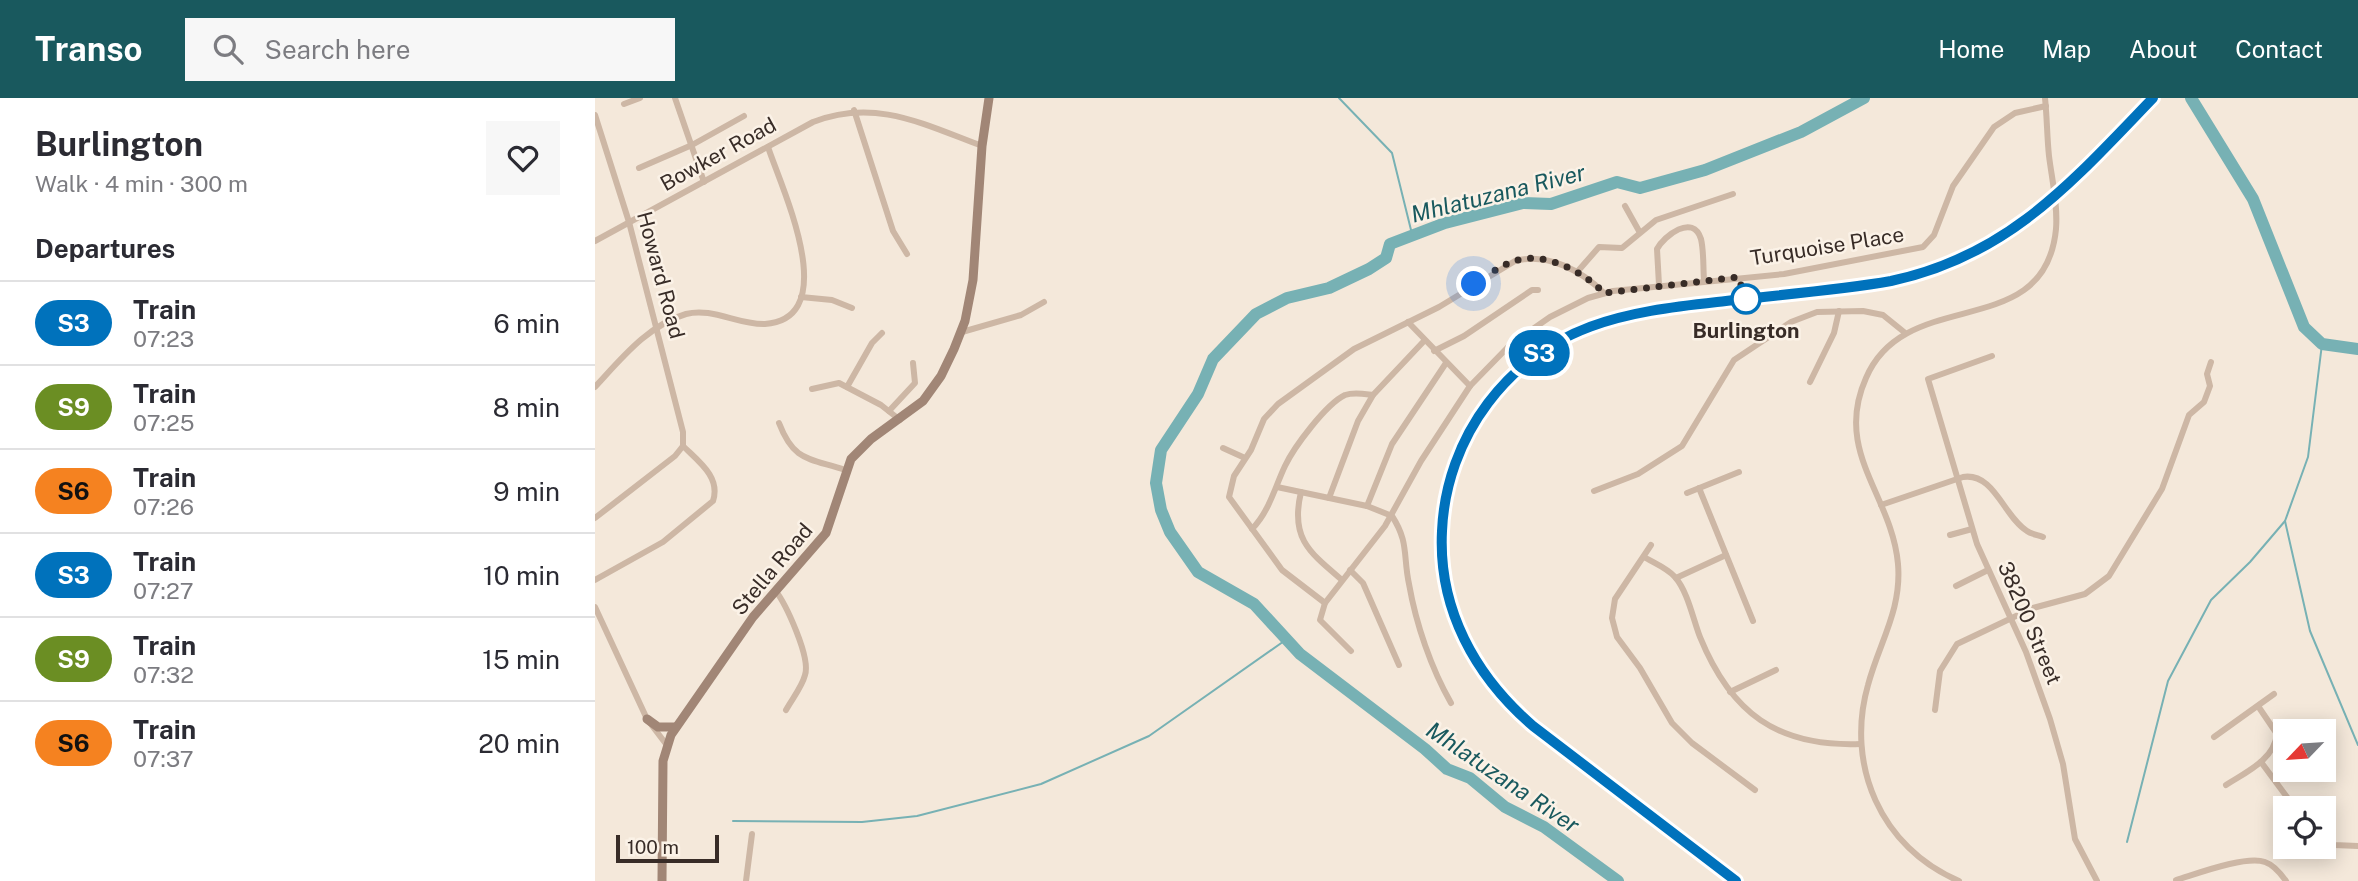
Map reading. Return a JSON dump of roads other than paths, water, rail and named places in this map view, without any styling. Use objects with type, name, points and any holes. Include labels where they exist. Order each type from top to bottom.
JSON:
[{"type":"main road","name":"Stella Road","points":[[662,881],[663,761],[666,744],[775,590],[830,527],[845,470],[862,447],[917,407],[934,388],[962,331],[973,280],[982,146],[989,98]]},
{"type":"main road","points":[[647,719],[658,727],[676,727]]},
{"type":"street","points":[[624,104],[640,98]]},
{"type":"street","points":[[674,98],[704,182]]},
{"type":"street","points":[[1959,881],[1923,861],[1894,833],[1869,788],[1860,744],[1860,720],[1868,685],[1889,630],[1897,599],[1896,546],[1857,444],[1856,407],[1875,362],[1904,332],[1936,320],[1996,306],[2022,292],[2048,259],[2056,230],[2045,102]]},
{"type":"street","name":"Turquoise Place","points":[[1325,603],[1392,516],[1421,461],[1470,386],[1523,334],[1564,309],[1604,293],[1704,280],[1784,274],[1923,247],[1934,235],[1952,186],[1994,127],[2015,113],[2045,102]]},
{"type":"street","name":"Bowker Road","points":[[595,241],[821,119],[854,110],[874,109],[893,113],[982,146]]},
{"type":"street","points":[[854,110],[893,231],[907,254]]},
{"type":"street","name":"Howard Road","points":[[595,115],[629,222],[683,432],[683,446]]},
{"type":"street","points":[[639,168],[692,145],[744,116]]},
{"type":"street","points":[[595,387],[633,347],[657,328],[682,315],[699,312],[755,324],[769,323],[794,310],[806,280],[805,265],[768,147]]},
{"type":"street","points":[[1578,271],[1598,247],[1622,248],[1639,231],[1656,220],[1733,194]]},
{"type":"street","points":[[1625,206],[1639,231]]},
{"type":"street","points":[[1658,285],[1657,248],[1672,231],[1687,228],[1694,230],[1700,238],[1704,280]]},
{"type":"street","points":[[1351,651],[1320,620],[1325,603],[1292,580],[1231,502],[1229,493],[1264,419],[1278,404],[1354,349],[1519,260],[1578,271],[1604,293]]},
{"type":"street","points":[[1434,351],[1464,336],[1532,290],[1538,290]]},
{"type":"street","points":[[801,297],[832,300],[852,308]]},
{"type":"street","points":[[962,331],[1021,315],[1044,302]]},
{"type":"street","points":[[1594,491],[1654,466],[1682,446],[1692,434],[1717,386],[1739,355],[1806,314],[1839,311],[1883,315],[1904,332]]},
{"type":"street","points":[[1810,382],[1834,333],[1839,311]]},
{"type":"street","points":[[1408,322],[1470,386]]},
{"type":"street","points":[[848,387],[873,340],[882,333]]},
{"type":"street","points":[[1329,498],[1358,421],[1373,395],[1425,341]]},
{"type":"street","name":"38200 Street","points":[[1992,356],[1928,379],[1972,529],[2035,674],[2054,734],[2075,839],[2097,881]]},
{"type":"street","points":[[1935,710],[1940,671],[1957,644],[2033,608],[2085,594],[2109,576],[2162,489],[2189,415],[2204,402],[2210,386],[2207,374],[2211,362]]},
{"type":"street","points":[[889,411],[915,383],[913,363]]},
{"type":"street","points":[[1367,506],[1392,444],[1446,363]]},
{"type":"street","points":[[811,389],[836,382],[889,411],[900,420]]},
{"type":"street","points":[[1252,529],[1298,444],[1335,403],[1352,393],[1373,395]]},
{"type":"street","points":[[779,423],[790,447],[796,453],[845,470]]},
{"type":"street","points":[[595,518],[675,456],[683,446],[713,480],[713,501],[663,541],[595,580]]},
{"type":"street","points":[[1223,449],[1245,458]]},
{"type":"street","points":[[1687,493],[1739,472]]},
{"type":"street","points":[[1881,505],[1969,476],[1979,479],[2021,526],[2043,537]]},
{"type":"street","points":[[1277,487],[1367,506],[1392,516],[1404,538],[1408,582],[1420,625],[1451,703]]},
{"type":"street","points":[[1699,488],[1753,621]]},
{"type":"street","points":[[1301,492],[1296,517],[1304,543],[1342,580]]},
{"type":"street","points":[[1950,535],[1972,529]]},
{"type":"street","points":[[1651,545],[1615,599],[1612,618],[1617,637],[1640,668],[1672,723],[1703,752],[1755,790]]},
{"type":"street","points":[[1676,578],[1726,555]]},
{"type":"street","points":[[1644,557],[1676,578],[1714,668],[1730,692],[1759,721],[1785,734],[1824,743],[1860,744]]},
{"type":"street","points":[[1350,570],[1363,583],[1399,665]]},
{"type":"street","points":[[1956,586],[1988,570]]},
{"type":"street","points":[[775,590],[789,617],[806,666],[805,676],[786,710]]},
{"type":"street","points":[[595,607],[647,719],[666,744]]},
{"type":"street","points":[[1730,692],[1776,670]]},
{"type":"street","points":[[2214,737],[2274,694]]},
{"type":"street","points":[[2226,785],[2261,762],[2276,746],[2277,734],[2258,706]]},
{"type":"street","points":[[2261,762],[2286,796]]},
{"type":"street","points":[[745,881],[752,834]]},
{"type":"street","points":[[2336,845],[2358,846]]},
{"type":"street","points":[[2176,880],[2228,865],[2260,861],[2270,864],[2286,881]]},
{"type":"waterway","points":[[1339,98],[1392,153],[1412,234]]},
{"type":"waterway","name":"Mhlatuzana River","points":[[1618,881],[1544,827],[1505,807],[1470,778],[1447,769],[1425,749],[1300,654],[1254,604],[1198,572],[1170,532],[1161,510],[1156,483],[1161,450],[1198,394],[1213,359],[1256,314],[1287,298],[1329,288],[1369,269],[1386,258],[1390,244],[1445,223],[1523,203],[1551,204],[1617,182],[1640,188],[1705,170],[1801,132],[1864,98]]},
{"type":"waterway","name":"Mhlatuzana River","points":[[2191,98],[2253,199],[2304,327],[2322,344],[2358,349]]},
{"type":"waterway","points":[[2127,842],[2168,681],[2211,600],[2250,562],[2285,521],[2308,457],[2322,344]]},
{"type":"waterway","points":[[2285,521],[2310,631],[2358,745]]},
{"type":"waterway","points":[[733,821],[862,822],[917,816],[1041,784],[1149,736],[1287,639]]},
{"type":"railway","points":[[1736,881],[1533,726],[1512,706],[1478,662],[1464,639],[1454,614],[1442,560],[1446,499],[1453,468],[1465,439],[1481,412],[1504,383],[1529,360],[1556,342],[1585,328],[1648,311],[1891,281],[1933,269],[1970,253],[2005,234],[2066,186],[2153,98]]},
{"type":"train","name":"S3","points":[[1736,881],[1533,726],[1493,687],[1477,664],[1454,617],[1446,588],[1441,539],[1447,489],[1469,431],[1496,392],[1515,372],[1548,346],[1591,325],[1638,311],[1876,284],[1925,273],[1954,263],[1991,245],[2046,206],[2153,98]]},
{"type":"place","name":"Burlington","points":[[1746,299]]}]
